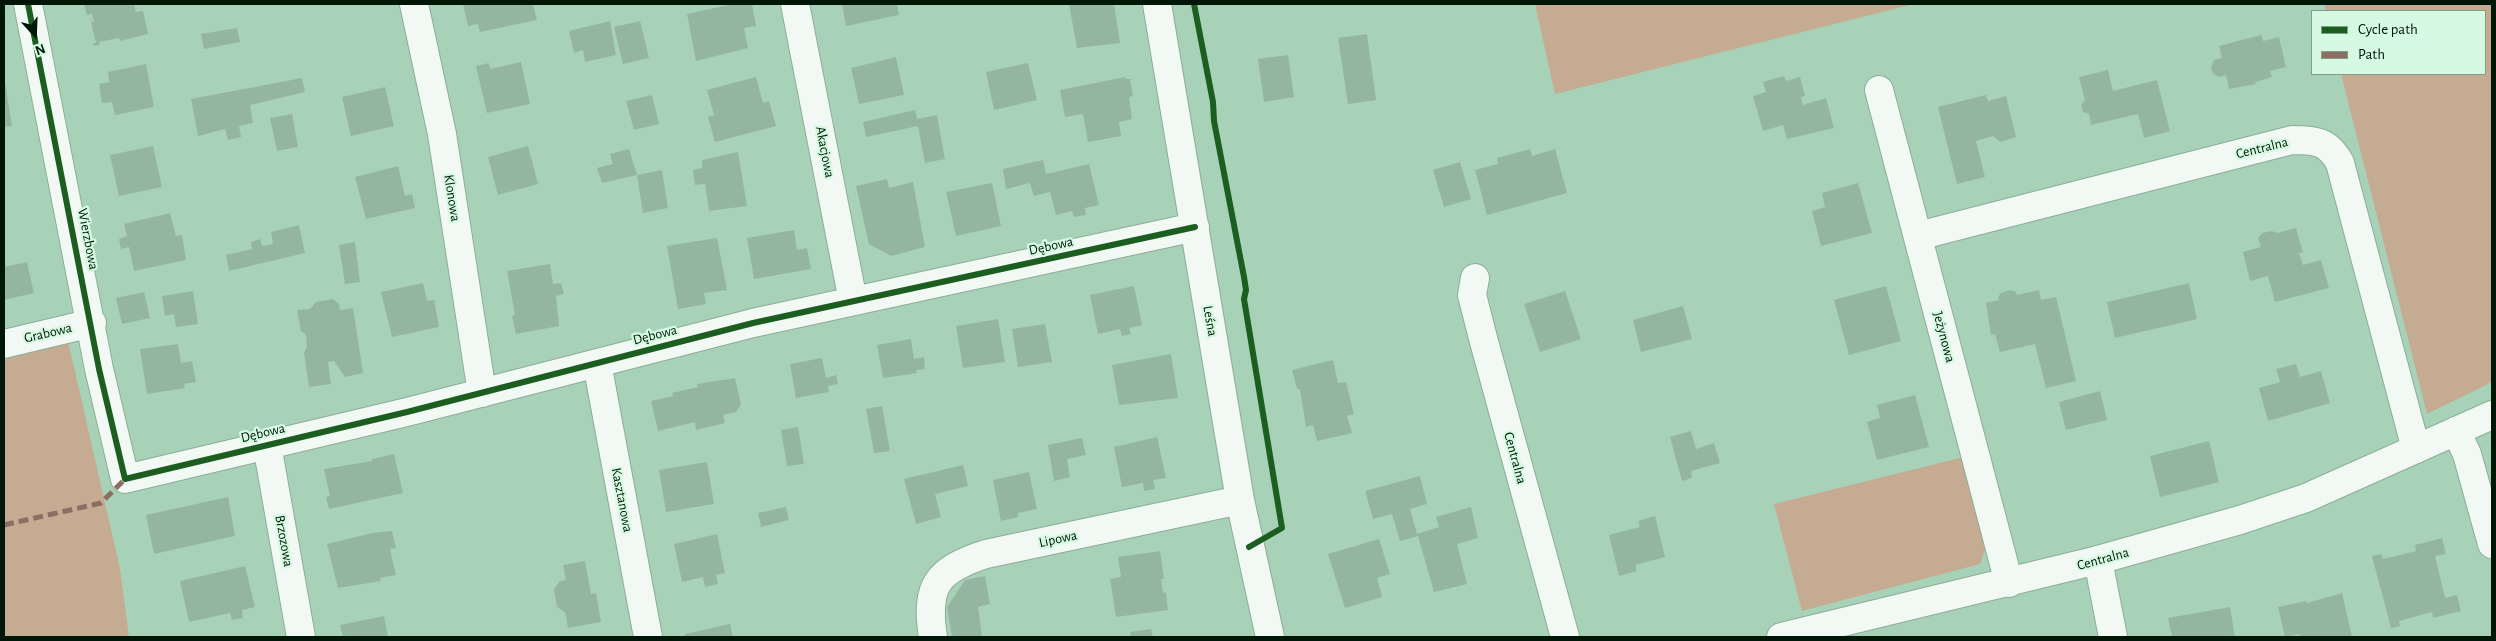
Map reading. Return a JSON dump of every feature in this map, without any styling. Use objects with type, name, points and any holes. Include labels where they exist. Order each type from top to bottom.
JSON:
[{"type":"street","name":"Wierzbowa","points":[[28,4],[92,323],[99,368],[125,479]]},
{"type":"street","name":"Klonowa","points":[[414,4],[442,134],[482,393]]},
{"type":"street","name":"Akacjowa","points":[[795,4],[853,301]]},
{"type":"street","name":"Leśna","points":[[1157,4],[1240,500],[1270,637]]},
{"type":"street","name":"Jeżynowa","points":[[1879,90],[2009,583]]},
{"type":"street","name":"Centralna","points":[[1918,236],[2292,140],[2321,142],[2334,151],[2340,163],[2416,449]]},
{"type":"street","name":"Dębowa","points":[[125,479],[482,393],[753,323],[1195,227]]},
{"type":"street","name":"Centralna","points":[[1475,278],[1472,295],[1565,637]]},
{"type":"street","name":"Grabowa","points":[[4,344],[92,323]]},
{"type":"street","name":"Kasztanowa","points":[[597,363],[648,637]]},
{"type":"street","name":"Centralna","points":[[1781,637],[2009,583],[2173,540],[2306,498],[2492,415]]},
{"type":"street","points":[[2456,432],[2467,454],[2492,544]]},
{"type":"street","name":"Brzozowa","points":[[267,444],[301,637]]},
{"type":"street","name":"Lipowa","points":[[933,637],[930,600],[936,585],[947,572],[962,562],[986,554],[1240,500]]},
{"type":"street","points":[[2098,560],[2113,637]]},
{"type":"shaded area","points":[[1535,4],[1914,4],[1555,94]]},
{"type":"shaded area","points":[[2324,4],[2492,4],[2492,382],[2427,414],[2341,75],[2486,75],[2486,10],[2326,10]]},
{"type":"shaded area","points":[[68,341],[120,569],[129,637],[4,637],[4,356]]},
{"type":"shaded area","points":[[1964,457],[1985,550],[1980,564],[1802,611],[1774,504]]},
{"type":"building","points":[[84,4],[134,4],[136,12],[143,11],[148,34],[120,41],[119,38],[99,42],[100,45],[94,46],[93,43],[96,43],[91,22],[94,22],[92,14],[87,15]]},
{"type":"building","points":[[463,4],[533,4],[537,20],[480,32],[478,24],[468,26]]},
{"type":"building","points":[[733,4],[752,4],[756,26],[744,28],[748,48],[696,61],[687,14]]},
{"type":"building","points":[[842,4],[897,4],[899,15],[846,26]]},
{"type":"building","points":[[1069,4],[1114,4],[1120,43],[1077,48]]},
{"type":"building","points":[[610,21],[616,55],[585,62],[583,50],[574,53],[569,31]]},
{"type":"building","points":[[640,21],[649,58],[623,64],[614,27]]},
{"type":"building","points":[[237,28],[240,42],[204,49],[201,34]]},
{"type":"building","points":[[1367,34],[1376,100],[1348,104],[1338,38]]},
{"type":"building","points":[[2261,35],[2263,41],[2279,37],[2286,67],[2270,71],[2272,77],[2255,82],[2256,84],[2229,89],[2226,75],[2220,77],[2213,74],[2211,67],[2214,60],[2222,58],[2219,46]]},
{"type":"building","points":[[1288,55],[1294,97],[1264,102],[1258,59]]},
{"type":"building","points":[[896,57],[904,95],[859,104],[851,68]]},
{"type":"building","points":[[521,62],[530,104],[487,113],[476,66],[489,63],[490,69]]},
{"type":"building","points":[[1028,63],[1037,100],[994,110],[986,72]]},
{"type":"building","points":[[146,64],[154,107],[115,115],[112,102],[102,103],[99,84],[109,82],[108,72]]},
{"type":"building","points":[[2108,70],[2113,91],[2157,80],[2170,131],[2144,138],[2138,114],[2091,125],[2089,114],[2083,112],[2081,105],[2085,100],[2079,77]]},
{"type":"building","points":[[1784,76],[1786,81],[1800,77],[1805,96],[1801,97],[1803,105],[1826,98],[1834,128],[1787,139],[1783,125],[1763,131],[1753,96],[1766,92],[1763,82]]},
{"type":"building","points":[[756,77],[763,103],[769,101],[776,126],[715,142],[708,117],[714,115],[707,90]]},
{"type":"building","points":[[1125,77],[1125,79],[1134,79],[1130,80],[1133,96],[1129,97],[1132,119],[1119,122],[1121,136],[1088,142],[1083,114],[1065,117],[1060,90]]},
{"type":"building","points":[[302,78],[305,92],[250,105],[253,123],[239,126],[241,137],[228,140],[225,129],[198,136],[191,99]]},
{"type":"building","points":[[4,83],[12,126],[4,127]]},
{"type":"building","points":[[385,87],[394,126],[351,136],[342,97]]},
{"type":"building","points":[[652,95],[659,124],[634,130],[626,101]]},
{"type":"building","points":[[1986,95],[1988,101],[2006,96],[2016,137],[2000,142],[1993,136],[1976,141],[1985,177],[1957,184],[1938,107]]},
{"type":"building","points":[[915,110],[917,119],[937,115],[945,159],[925,163],[918,126],[866,137],[863,122]]},
{"type":"building","points":[[292,114],[298,147],[277,151],[270,118]]},
{"type":"building","points":[[153,146],[162,187],[119,196],[110,155]]},
{"type":"building","points":[[528,146],[538,184],[498,195],[488,157]]},
{"type":"building","points":[[629,149],[637,175],[602,183],[597,168],[613,164],[610,154]]},
{"type":"building","points":[[1530,149],[1532,156],[1555,149],[1567,193],[1487,215],[1475,170],[1498,164],[1497,158]]},
{"type":"building","points":[[738,152],[747,206],[709,211],[705,184],[695,185],[693,170],[702,168],[702,160]]},
{"type":"building","points":[[1043,160],[1046,174],[1089,164],[1099,205],[1085,208],[1086,215],[1074,217],[1072,211],[1056,215],[1050,192],[1034,196],[1030,183],[1006,189],[1003,169]]},
{"type":"building","points":[[1460,162],[1471,199],[1444,207],[1433,170]]},
{"type":"building","points":[[398,166],[405,196],[412,194],[415,208],[366,219],[355,177]]},
{"type":"building","points":[[662,170],[668,208],[643,213],[637,175]]},
{"type":"building","points":[[887,179],[889,188],[913,182],[925,247],[891,256],[869,244],[856,186]]},
{"type":"building","points":[[992,183],[1001,226],[956,236],[946,192]]},
{"type":"building","points":[[1858,183],[1872,233],[1821,246],[1812,211],[1825,207],[1822,193]]},
{"type":"building","points":[[170,213],[176,236],[182,235],[186,260],[134,271],[129,247],[121,249],[119,239],[127,236],[124,224]]},
{"type":"building","points":[[299,225],[305,253],[229,271],[226,255],[252,249],[251,242],[260,239],[262,246],[273,244],[271,232]]},
{"type":"building","points":[[2296,228],[2303,253],[2299,253],[2303,265],[2321,260],[2329,288],[2275,302],[2268,276],[2250,281],[2243,252],[2261,247],[2258,238],[2262,233],[2272,231],[2277,233]]},
{"type":"building","points":[[794,230],[797,250],[807,248],[811,269],[754,279],[747,238]]},
{"type":"building","points":[[717,238],[727,290],[704,293],[706,304],[678,309],[667,246]]},
{"type":"building","points":[[355,242],[360,282],[345,284],[339,245]]},
{"type":"building","points":[[27,262],[34,293],[4,300],[4,267]]},
{"type":"building","points":[[550,264],[553,284],[561,283],[564,294],[556,296],[559,326],[516,334],[512,316],[515,315],[507,271]]},
{"type":"building","points":[[423,283],[427,301],[434,300],[439,327],[392,337],[381,292]]},
{"type":"building","points":[[2189,283],[2197,319],[2115,338],[2107,302]]},
{"type":"building","points":[[1134,286],[1142,325],[1129,328],[1131,334],[1122,336],[1120,329],[1098,334],[1090,295]]},
{"type":"building","points":[[1886,286],[1901,341],[1849,355],[1834,300]]},
{"type":"building","points":[[2010,290],[2016,292],[2017,295],[2039,290],[2041,300],[2056,297],[2076,381],[2046,388],[2035,344],[2000,352],[1995,334],[1991,335],[1986,303],[1999,300],[1998,297],[2001,293]]},
{"type":"building","points":[[193,291],[198,324],[176,327],[174,314],[165,316],[162,296]]},
{"type":"building","points":[[1565,291],[1581,339],[1540,352],[1524,304]]},
{"type":"building","points":[[144,292],[150,318],[122,324],[116,298]]},
{"type":"building","points":[[333,299],[339,304],[340,310],[353,308],[363,373],[345,377],[334,361],[328,362],[331,384],[309,387],[304,353],[307,347],[306,335],[301,331],[297,310],[310,309],[316,302]]},
{"type":"building","points":[[1683,306],[1692,339],[1641,352],[1633,320]]},
{"type":"building","points":[[998,319],[1005,362],[963,368],[956,326]]},
{"type":"building","points":[[1045,324],[1052,362],[1018,367],[1012,329]]},
{"type":"building","points":[[911,339],[914,359],[924,357],[925,369],[916,370],[917,373],[883,378],[877,345]]},
{"type":"building","points":[[178,344],[181,363],[192,361],[196,382],[184,384],[185,388],[147,394],[140,349]]},
{"type":"building","points":[[1171,354],[1178,398],[1119,405],[1112,365]]},
{"type":"building","points":[[822,358],[826,378],[836,375],[838,384],[828,386],[829,392],[796,398],[790,364]]},
{"type":"building","points":[[1333,360],[1338,383],[1346,382],[1354,414],[1347,416],[1352,433],[1317,441],[1313,425],[1306,427],[1300,389],[1297,389],[1292,370]]},
{"type":"building","points":[[2296,364],[2300,377],[2321,371],[2330,403],[2268,421],[2259,388],[2280,382],[2276,369]]},
{"type":"building","points":[[735,378],[741,404],[736,412],[723,415],[725,423],[696,430],[695,422],[658,431],[651,401],[673,396],[672,393],[698,387],[697,384]]},
{"type":"building","points":[[2100,391],[2107,420],[2066,430],[2059,402]]},
{"type":"building","points":[[1915,395],[1929,447],[1877,460],[1867,422],[1880,418],[1877,405]]},
{"type":"building","points":[[882,406],[890,451],[874,453],[866,409]]},
{"type":"building","points":[[798,427],[804,464],[787,466],[781,430]]},
{"type":"building","points":[[1691,431],[1696,449],[1714,443],[1720,463],[1691,471],[1692,478],[1682,481],[1670,437]]},
{"type":"building","points":[[1157,437],[1166,478],[1153,480],[1155,489],[1144,491],[1143,483],[1122,487],[1114,447]]},
{"type":"building","points":[[1082,438],[1086,455],[1067,459],[1070,477],[1054,481],[1048,445]]},
{"type":"building","points":[[2209,441],[2219,482],[2160,497],[2150,456]]},
{"type":"building","points":[[394,454],[403,493],[329,509],[326,497],[330,496],[324,469],[372,461],[372,459]]},
{"type":"building","points":[[707,462],[714,504],[666,512],[659,470]]},
{"type":"building","points":[[963,465],[968,486],[935,494],[941,517],[916,524],[904,479]]},
{"type":"building","points":[[1029,472],[1037,509],[1018,513],[1018,517],[1001,521],[993,480]]},
{"type":"building","points":[[1420,476],[1427,504],[1410,509],[1417,534],[1439,527],[1436,517],[1471,507],[1478,538],[1457,544],[1467,584],[1434,592],[1418,536],[1400,541],[1392,514],[1373,519],[1365,491]]},
{"type":"building","points":[[228,497],[235,536],[154,554],[146,515]]},
{"type":"building","points":[[786,507],[789,520],[761,527],[758,513]]},
{"type":"building","points":[[1655,516],[1665,557],[1635,565],[1637,571],[1619,576],[1609,535],[1640,527],[1638,521]]},
{"type":"building","points":[[392,531],[396,548],[390,549],[396,575],[380,578],[381,581],[338,588],[327,544],[372,533]]},
{"type":"building","points":[[717,534],[725,573],[716,575],[718,584],[705,587],[703,577],[682,582],[674,544]]},
{"type":"building","points":[[2442,538],[2446,554],[2435,556],[2445,598],[2457,595],[2461,611],[2433,618],[2432,612],[2399,621],[2400,626],[2391,628],[2372,556],[2381,554],[2383,559],[2416,551],[2415,545]]},
{"type":"building","points":[[1379,539],[1390,574],[1377,578],[1382,597],[1345,608],[1328,554]]},
{"type":"building","points":[[1160,551],[1164,579],[1161,579],[1163,593],[1166,592],[1168,610],[1116,617],[1110,579],[1121,577],[1118,557]]},
{"type":"building","points":[[585,561],[591,594],[596,593],[601,622],[568,628],[565,612],[557,607],[554,589],[560,581],[566,580],[563,565]]},
{"type":"building","points":[[245,566],[255,607],[242,610],[243,618],[232,620],[230,613],[189,622],[180,581]]},
{"type":"building","points":[[985,576],[990,604],[978,607],[982,637],[952,637],[947,607],[965,580]]},
{"type":"building","points":[[2342,593],[2352,637],[2300,637],[2299,634],[2285,637],[2278,607],[2306,601],[2307,603]]},
{"type":"building","points":[[2230,607],[2235,637],[2172,637],[2168,618]]},
{"type":"building","points":[[384,616],[388,637],[343,637],[340,625]]},
{"type":"building","points":[[730,624],[733,637],[685,637],[685,634]]},
{"type":"building","points":[[1151,629],[1153,637],[1131,637],[1130,632]]},
{"type":"marked path","points":[[4,525],[101,503],[125,479]]},
{"type":"cycle path","points":[[28,4],[99,369],[125,479],[407,412],[753,323],[1195,227]]},
{"type":"cycle path","points":[[1194,4],[1244,277],[1246,290],[1244,299],[1282,528],[1249,547]]}]
